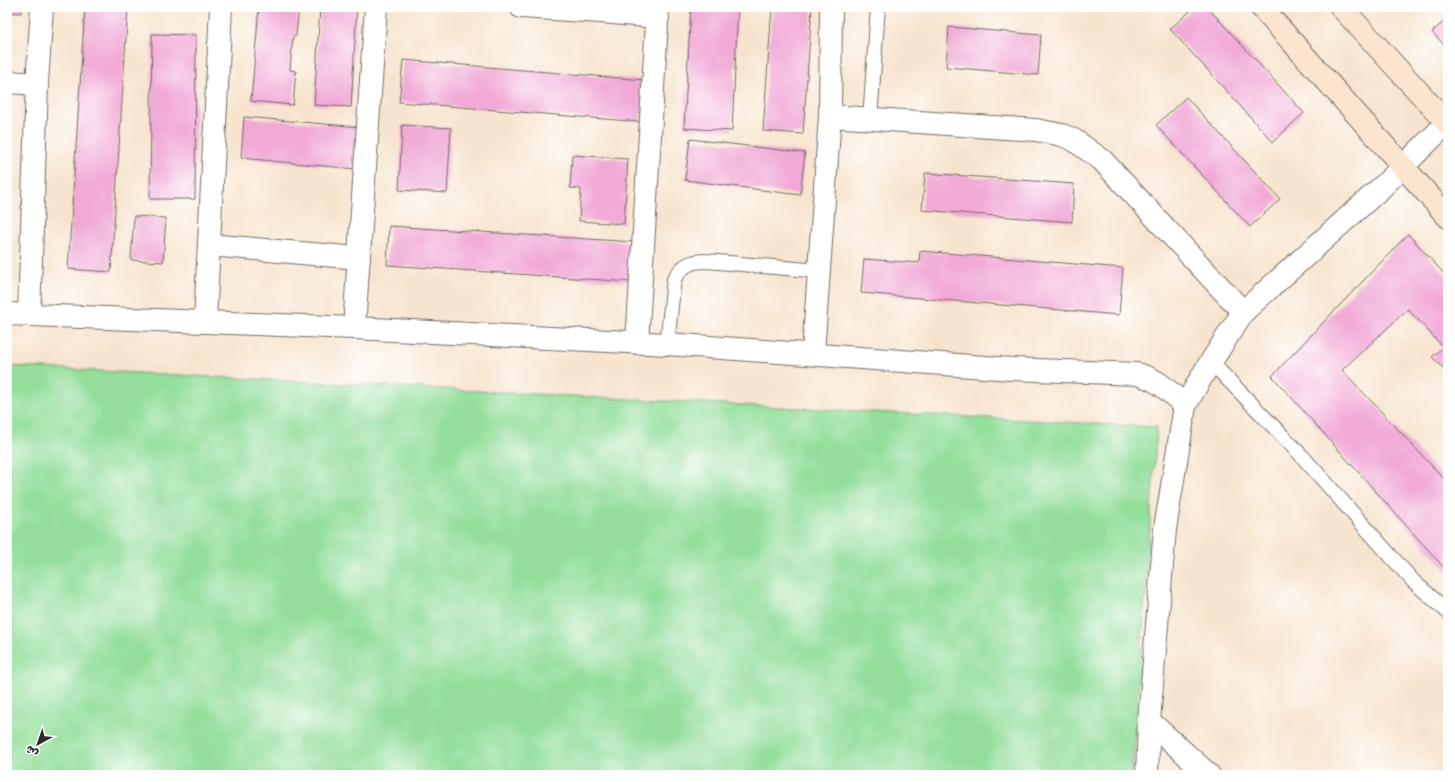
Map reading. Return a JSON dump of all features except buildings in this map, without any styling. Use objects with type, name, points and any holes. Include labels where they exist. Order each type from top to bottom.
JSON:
[{"type":"street","points":[[29,315],[37,84],[42,7]]},
{"type":"street","points":[[205,322],[221,7]]},
{"type":"street","points":[[354,328],[376,7]]},
{"type":"street","points":[[521,7],[601,12],[658,12],[636,343]]},
{"type":"street","points":[[813,354],[830,116],[831,7]]},
{"type":"street","points":[[1261,7],[1448,217]]},
{"type":"street","points":[[1146,775],[1165,529],[1185,406],[1244,312],[1383,186],[1448,123],[1341,7]]},
{"type":"street","points":[[7,82],[37,84]]},
{"type":"street","points":[[830,116],[1036,130],[1062,134],[1074,140],[1102,160],[1244,312]]},
{"type":"street","points":[[209,245],[359,258]]},
{"type":"street","points":[[7,314],[354,328],[667,344],[1012,369],[1137,374],[1149,377],[1160,383],[1185,406]]},
{"type":"street","points":[[1149,721],[1209,775]]},
{"type":"lane","points":[[870,119],[878,7]]},
{"type":"lane","points":[[667,344],[674,279],[679,271],[687,264],[697,261],[707,261],[819,271]]},
{"type":"lane","points":[[1212,362],[1301,455],[1413,582],[1448,612]]},
{"type":"green space","points":[[7,366],[1157,427],[1132,775],[7,775]]}]
